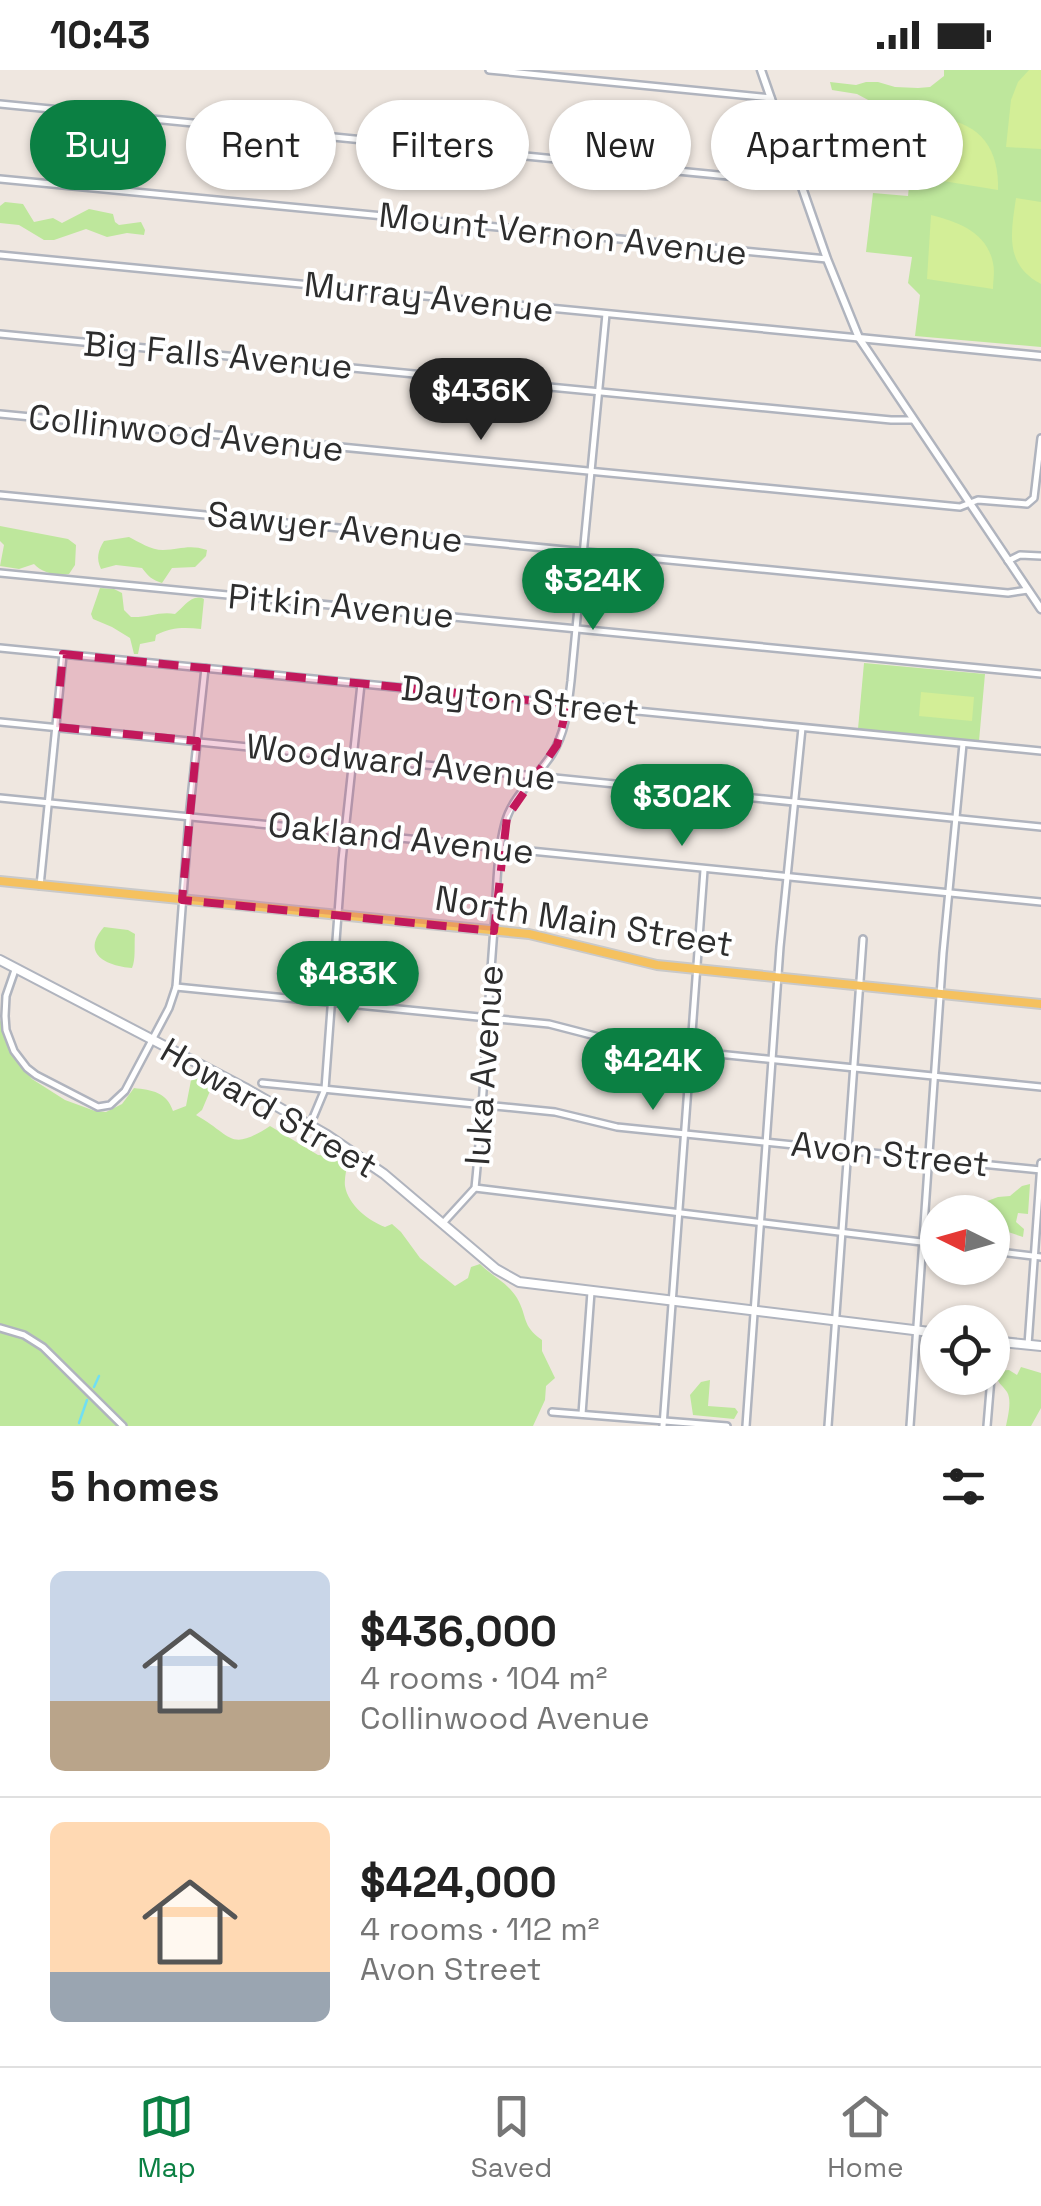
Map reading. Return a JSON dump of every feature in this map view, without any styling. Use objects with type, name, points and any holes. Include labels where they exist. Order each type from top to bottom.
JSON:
[{"type":"main road","name":"North Main Street","points":[[0,881],[494,931],[543,937],[643,963],[1041,1004]]},
{"type":"main road","name":"Howard Street","points":[[0,960],[310,1125],[384,1174],[509,1278],[524,1284],[920,1331]]},
{"type":"main road","points":[[1010,1343],[1041,1346]]},
{"type":"street","points":[[489,70],[770,98],[760,70]]},
{"type":"street","points":[[0,104],[711,174]]},
{"type":"street","name":"Mount Vernon Avenue","points":[[0,178],[827,259]]},
{"type":"street","points":[[803,190],[858,338],[1041,609]]},
{"type":"street","name":"Murray Avenue","points":[[0,255],[858,338]]},
{"type":"street","name":"Iuka Avenue","points":[[443,1223],[475,1188],[501,848],[510,808],[558,745],[568,704],[606,314]]},
{"type":"street","name":"Big Falls Avenue","points":[[0,334],[913,420]]},
{"type":"street","points":[[858,338],[1041,356]]},
{"type":"street","name":"Collinwood Avenue","points":[[0,414],[961,507],[984,499],[1026,504],[1034,498],[1041,438]]},
{"type":"street","name":"Sawyer Avenue","points":[[0,495],[1008,592],[1028,590]]},
{"type":"street","points":[[1008,561],[1020,555],[1041,556]]},
{"type":"street","name":"Pitkin Avenue","points":[[0,574],[1041,674]]},
{"type":"street","name":"Dayton Street","points":[[0,648],[1041,752]]},
{"type":"street","points":[[40,886],[63,654]]},
{"type":"street","points":[[16,968],[6,996],[5,1026],[26,1068],[91,1105],[110,1105],[125,1091],[176,987],[205,668]]},
{"type":"street","points":[[310,1125],[326,1089],[345,832],[361,684]]},
{"type":"street","name":"Woodward Avenue","points":[[0,722],[1041,826]]},
{"type":"street","points":[[746,1426],[778,978],[802,728]]},
{"type":"street","points":[[926,1195],[963,744]]},
{"type":"street","name":"Oakland Avenue","points":[[0,798],[1041,902]]},
{"type":"street","points":[[664,1423],[704,870]]},
{"type":"street","points":[[828,1426],[864,939]]},
{"type":"street","points":[[176,987],[559,1025],[620,1044],[1041,1087]]},
{"type":"street","name":"Avon Street","points":[[262,1083],[555,1112],[617,1127],[1041,1167]]},
{"type":"street","points":[[1028,1345],[1041,1167]]},
{"type":"street","points":[[475,1188],[920,1242]]},
{"type":"street","points":[[1010,1253],[1037,1257]]},
{"type":"street","points":[[910,1426],[920,1285]]},
{"type":"street","points":[[582,1414],[591,1292]]},
{"type":"street","points":[[0,1328],[38,1343],[123,1426]]},
{"type":"street","points":[[987,1426],[990,1395]]},
{"type":"street","points":[[552,1412],[727,1426]]},
{"type":"highlighted area","points":[[63,654],[568,704],[557,745],[507,817],[494,931],[182,900],[197,741],[56,727]]},
{"type":"green space","points":[[944,70],[1041,70],[1041,347],[915,336],[920,295],[908,283],[912,257],[866,252],[873,193],[908,196],[909,190],[963,190],[963,100],[868,100],[832,90],[830,82],[878,82],[918,88],[930,87],[944,76]]},
{"type":"green space","points":[[1029,70],[1041,70],[1041,149],[1006,147],[1011,100],[1018,82]]},
{"type":"green space","points":[[963,124],[977,133],[991,151],[998,190],[963,184]]},
{"type":"green space","points":[[1016,198],[1041,202],[1041,284],[1021,267],[1013,247]]},
{"type":"green space","points":[[5,202],[23,204],[34,222],[53,218],[62,223],[89,209],[113,214],[119,225],[141,222],[144,235],[107,237],[86,229],[44,240],[19,225],[0,223],[0,206]]},
{"type":"green space","points":[[931,215],[961,225],[985,243],[994,266],[993,289],[927,279]]},
{"type":"green space","points":[[0,526],[68,539],[76,545],[75,565],[64,575],[45,572],[34,564],[19,569],[0,566],[4,545],[0,541]]},
{"type":"green space","points":[[129,537],[159,550],[200,548],[207,550],[206,556],[195,567],[172,568],[162,583],[142,568],[116,565],[101,569],[98,555],[104,541]]},
{"type":"green space","points":[[100,588],[122,593],[124,610],[131,617],[175,614],[192,599],[204,599],[201,629],[162,632],[155,641],[140,644],[138,654],[134,654],[130,638],[93,619],[91,614]]},
{"type":"green space","points":[[864,663],[985,674],[979,741],[858,729]]},
{"type":"green space","points":[[921,692],[974,697],[972,721],[919,716]]},
{"type":"green space","points":[[104,927],[135,934],[132,968],[114,965],[100,957],[95,945]]},
{"type":"green space","points":[[0,1019],[11,1052],[32,1079],[65,1100],[106,1112],[122,1104],[134,1088],[163,1096],[173,1111],[186,1106],[192,1075],[197,1073],[213,1084],[196,1115],[224,1134],[238,1140],[270,1126],[318,1155],[348,1160],[347,1193],[366,1216],[385,1227],[392,1224],[420,1258],[455,1286],[468,1278],[471,1267],[480,1264],[517,1298],[528,1325],[542,1340],[542,1351],[555,1378],[546,1386],[545,1400],[533,1426],[0,1426]]},
{"type":"green space","points":[[1030,1184],[1028,1214],[1018,1213],[1016,1222],[1024,1229],[1023,1237],[1010,1233],[1010,1196]]},
{"type":"green space","points":[[1021,1367],[1041,1373],[1041,1408],[1031,1426],[1006,1426],[1010,1371],[1017,1375]]},
{"type":"green space","points":[[710,1380],[708,1406],[735,1408],[738,1412],[734,1419],[693,1415],[690,1395],[701,1382]]},
{"type":"waterway","points":[[94,1387],[99,1376]]},
{"type":"waterway","points":[[79,1423],[87,1400]]}]
